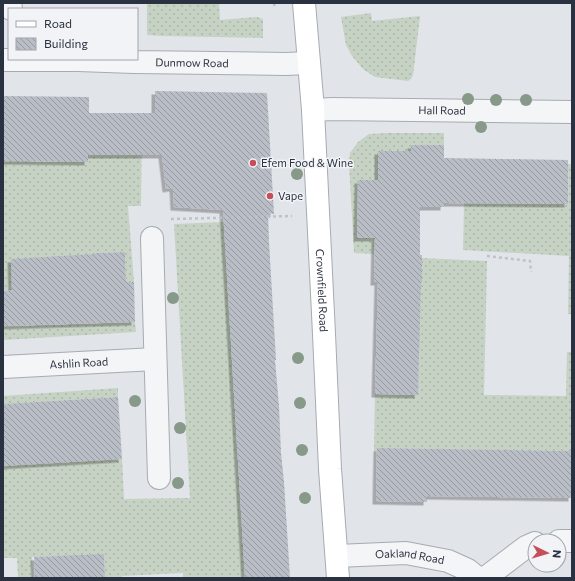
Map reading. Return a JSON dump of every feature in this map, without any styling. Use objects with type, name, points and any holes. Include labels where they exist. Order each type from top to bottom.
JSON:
[{"type":"street","name":"Crownfield Road","points":[[304,3],[313,110],[330,469],[338,578]]},
{"type":"street","name":"Dunmow Road","points":[[3,60],[286,64],[308,63]]},
{"type":"street","name":"Hall Road","points":[[313,110],[572,112]]},
{"type":"street","points":[[152,238],[159,478]]},
{"type":"street","name":"Ashlin Road","points":[[3,367],[155,359]]},
{"type":"street","points":[[485,578],[527,547]]},
{"type":"street","name":"Oakland Road","points":[[337,556],[406,553],[448,561],[468,570],[478,578]]},
{"type":"path","points":[[169,219],[296,216]]},
{"type":"path","points":[[487,256],[530,261],[531,272]]},
{"type":"green space","points":[[147,3],[219,3],[220,20],[257,17],[263,19],[263,38],[147,35]]},
{"type":"green space","points":[[371,13],[372,21],[420,16],[413,75],[408,81],[375,77],[363,69],[352,56],[346,45],[341,17]]},
{"type":"green space","points":[[89,113],[92,113],[93,155],[138,155],[138,113],[142,113],[141,206],[128,206],[134,282],[126,282],[125,252],[96,253],[97,285],[3,291],[3,162],[13,161],[13,145],[33,145],[32,162],[58,162],[58,145],[75,162],[88,162]]},
{"type":"green space","points":[[444,133],[444,145],[411,151],[378,151],[378,180],[358,180],[357,238],[375,238],[374,254],[354,253],[349,163],[350,153],[358,142],[369,134]]},
{"type":"green space","points":[[572,148],[572,314],[568,314],[569,256],[463,250],[464,203],[567,204],[568,164],[571,164]]},
{"type":"green space","points":[[224,222],[245,578],[183,578],[183,573],[105,578],[104,554],[76,578],[60,556],[32,557],[33,578],[18,578],[17,558],[3,558],[3,467],[8,466],[6,438],[122,459],[124,499],[190,498],[174,224]]},
{"type":"green space","points":[[422,258],[487,261],[484,395],[566,396],[567,352],[572,352],[572,451],[377,448],[377,452],[374,452],[375,394],[418,395]]},
{"type":"green space","points":[[135,322],[136,332],[3,340],[3,327]]},
{"type":"green space","points":[[118,388],[118,397],[3,404],[3,396]]},
{"type":"building","points":[[155,91],[267,93],[274,214],[268,213],[269,242],[275,360],[290,578],[245,578],[223,210],[174,207],[173,188],[166,189],[162,155],[88,155],[88,162],[3,161],[3,96],[89,97],[89,113],[155,113]]},
{"type":"building","points":[[411,145],[444,145],[444,158],[568,160],[568,204],[444,203],[444,207],[420,207],[420,255],[422,255],[422,283],[418,395],[375,394],[378,282],[374,282],[375,238],[357,238],[358,180],[378,180],[378,151],[411,151]]},
{"type":"building","points":[[125,252],[126,282],[134,282],[135,322],[3,326],[3,291],[12,290],[11,259]]},
{"type":"building","points":[[118,397],[122,459],[3,466],[3,404]]},
{"type":"building","points":[[377,448],[572,451],[572,498],[427,496],[427,502],[376,501]]},
{"type":"building","points":[[104,554],[105,578],[35,578],[34,557]]},
{"type":"place","name":"Efem Food & Wine","points":[[253,163]]},
{"type":"place","name":"Vape","points":[[270,196]]}]
